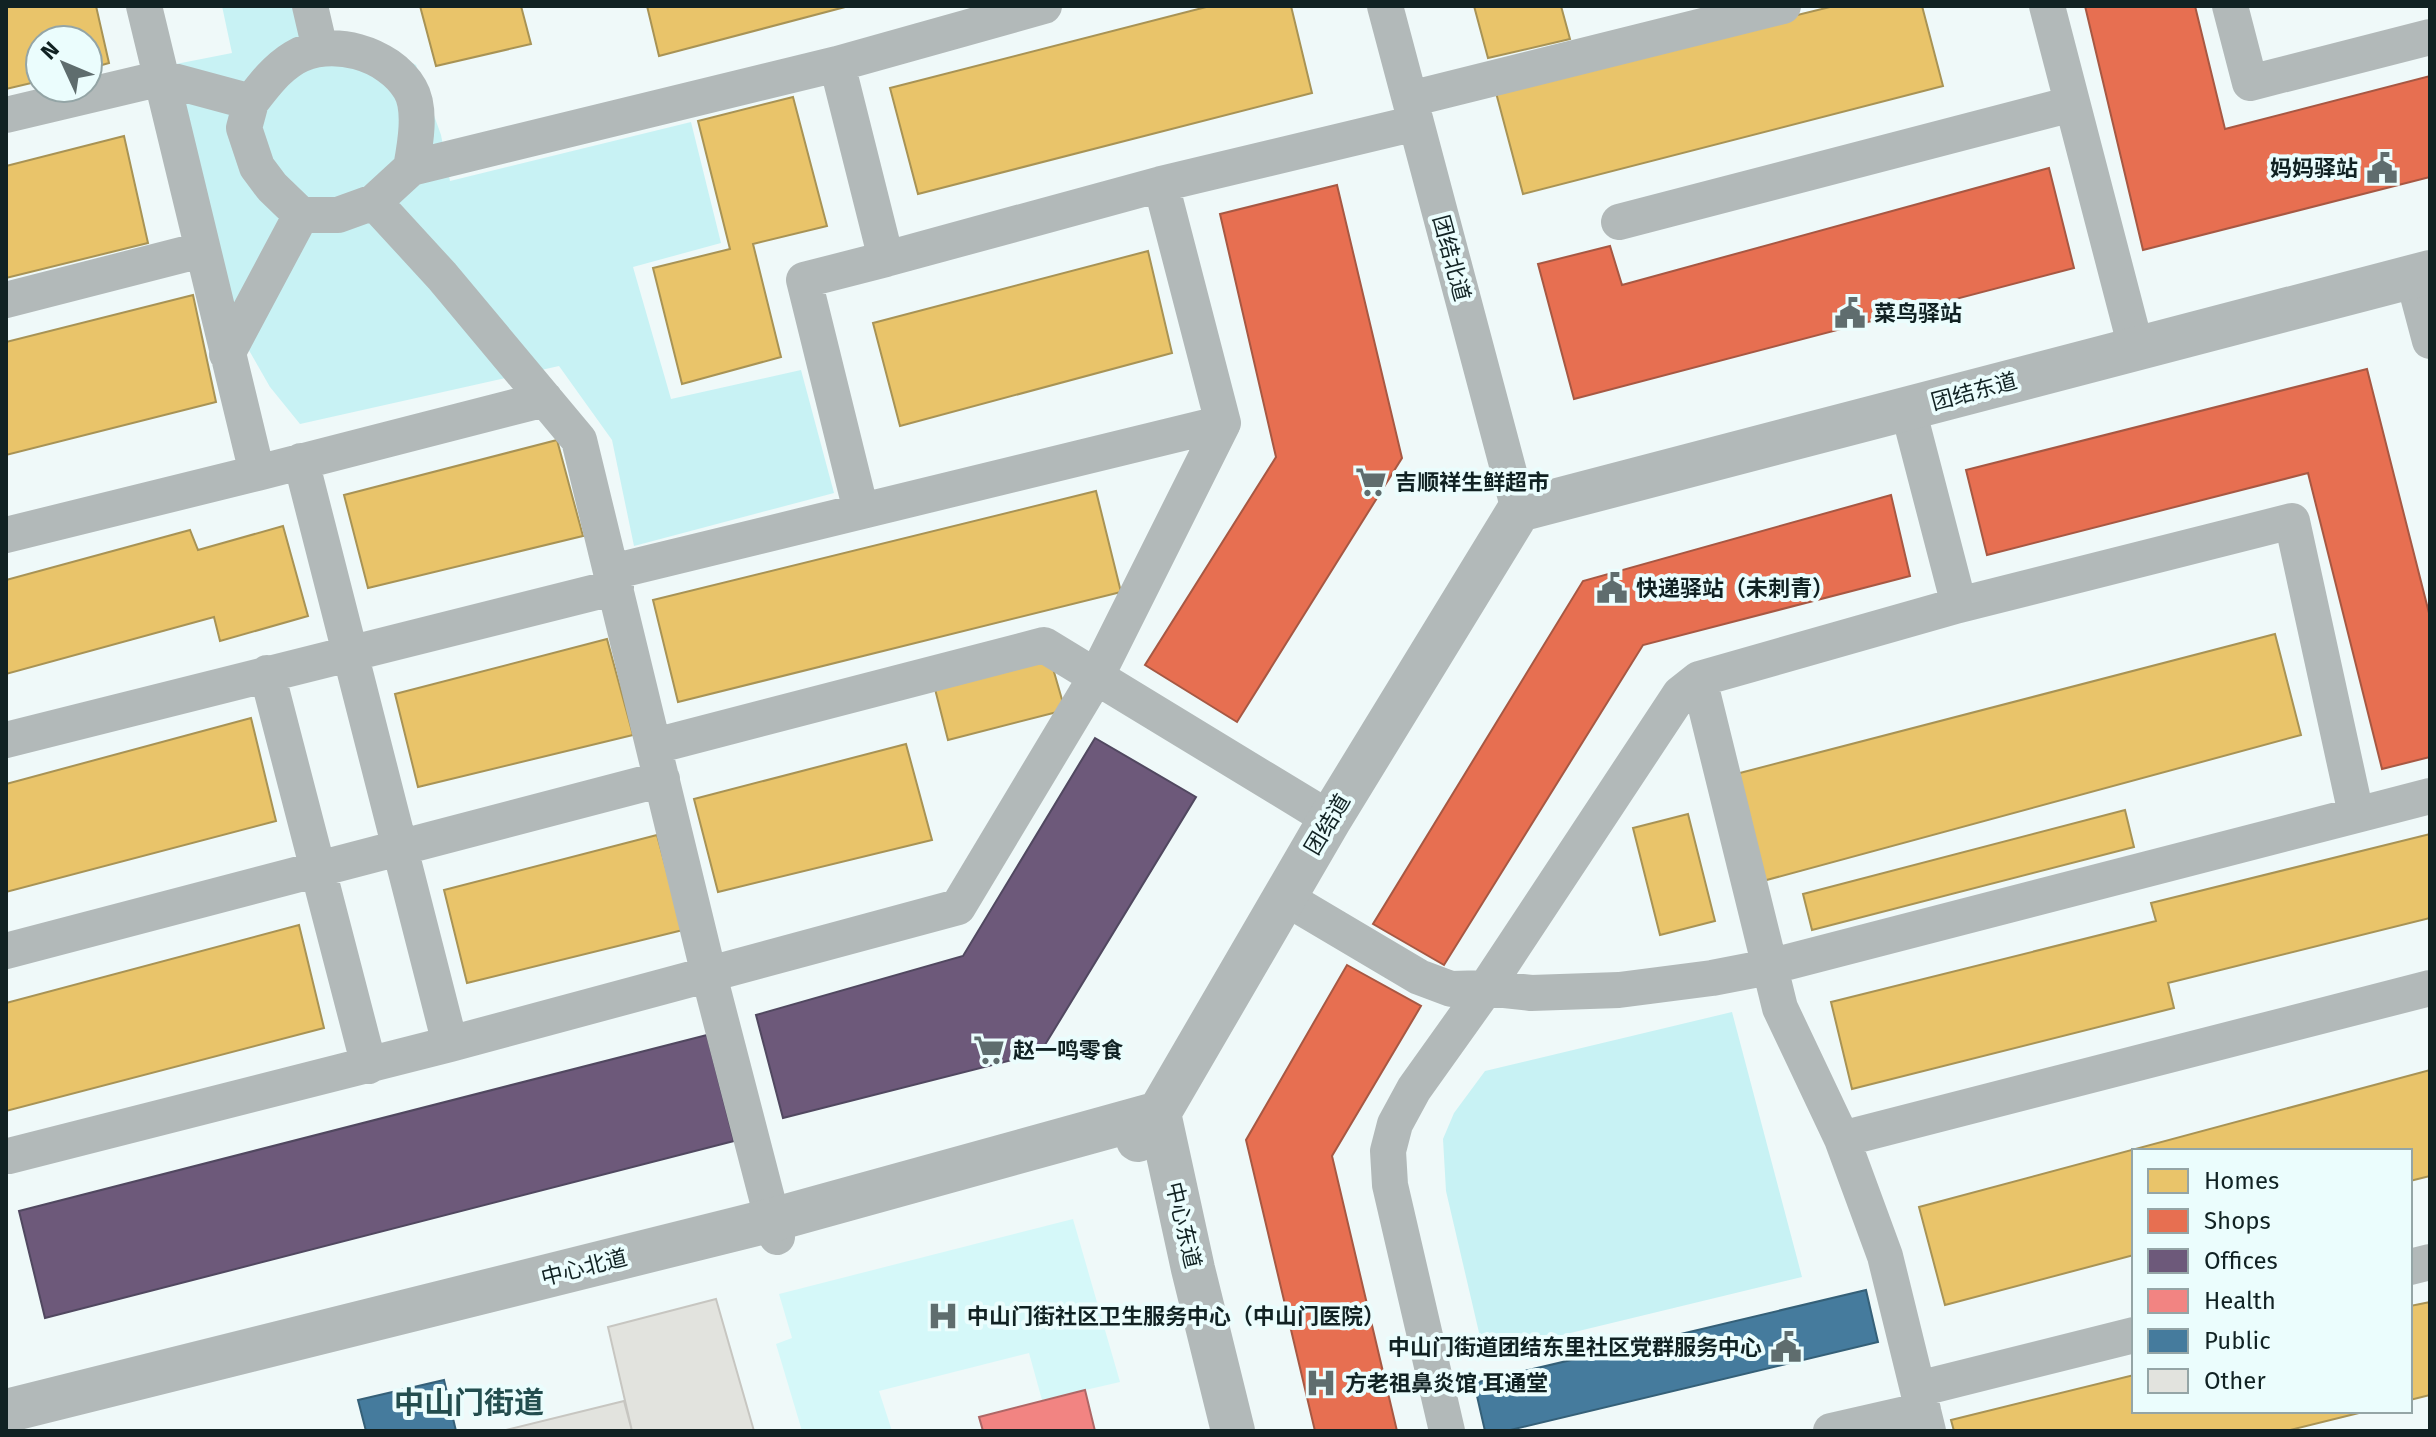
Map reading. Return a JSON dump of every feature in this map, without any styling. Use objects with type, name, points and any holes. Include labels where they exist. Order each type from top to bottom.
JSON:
[{"type":"street","points":[[144,6],[257,473]]},
{"type":"street","points":[[310,6],[320,49]]},
{"type":"street","points":[[411,168],[418,131],[411,90],[384,61],[353,51],[320,49],[296,57],[271,76],[251,102],[244,128],[257,167],[272,187],[301,215],[338,215],[374,202],[411,168],[837,64],[1044,6]]},
{"type":"street","name":"团结北道","points":[[1385,6],[1519,510]]},
{"type":"street","points":[[861,511],[804,280],[1161,184],[1783,6]]},
{"type":"street","points":[[2047,6],[2136,348]]},
{"type":"street","points":[[2230,6],[2250,83],[2430,37]]},
{"type":"street","points":[[837,64],[886,259]]},
{"type":"street","points":[[6,115],[162,78],[251,102]]},
{"type":"street","points":[[1619,222],[2072,104]]},
{"type":"street","points":[[9,1156],[369,1066],[958,907],[1096,677],[1223,423],[1161,184]]},
{"type":"street","points":[[374,202],[442,276],[579,440],[774,1228]]},
{"type":"street","points":[[227,354],[301,215]]},
{"type":"street","points":[[6,300],[201,250]]},
{"type":"street","points":[[2422,275],[2430,341]]},
{"type":"street","name":"团结东道","points":[[1519,510],[2422,275]]},
{"type":"street","points":[[6,535],[545,399]]},
{"type":"street","points":[[1908,409],[1959,605]]},
{"type":"street","points":[[6,740],[350,652],[861,511],[1223,423]]},
{"type":"street","points":[[301,461],[450,1044]]},
{"type":"street","name":"团结道","points":[[1148,1126],[1330,819],[1519,510]]},
{"type":"street","points":[[1447,1431],[1390,1185],[1388,1151],[1395,1124],[1414,1089],[1486,988],[1680,694],[1699,679],[1959,605],[2292,521],[2356,814]]},
{"type":"street","points":[[6,951],[401,848],[658,762],[1044,645],[1330,819]]},
{"type":"street","points":[[267,673],[369,1066]]},
{"type":"street","points":[[1699,679],[1780,1008],[1842,1139],[1885,1256],[1923,1410]]},
{"type":"street","points":[[1284,897],[1419,977],[1451,989],[1486,988],[1531,993],[1619,990],[1769,967],[2430,796]]},
{"type":"street","points":[[1842,1139],[2430,988]]},
{"type":"street","name":"中心北道","points":[[6,1431],[1148,1126]]},
{"type":"street","name":"中心东道","points":[[1148,1126],[1210,1431]]},
{"type":"street","name":"中心东道","points":[[1148,1126],[1193,1269],[1233,1431]]},
{"type":"street","name":"中心北道","points":[[6,1411],[774,1228]]},
{"type":"street","points":[[1831,1431],[1923,1410],[2132,1336]]},
{"type":"shaded area","points":[[222,6],[297,6],[304,38],[360,37],[416,65],[441,135],[450,181],[691,122],[721,243],[633,267],[671,399],[801,370],[834,493],[634,546],[612,440],[559,366],[300,424],[270,387],[231,319],[176,64],[232,53]]},
{"type":"shaded area","points":[[1732,1012],[1802,1277],[1484,1354],[1446,1191],[1443,1139],[1454,1113],[1485,1071]]},
{"type":"shaded area","name":"中山门街社区卫生服务中心（中山门医院）","points":[[1073,1219],[1120,1382],[1042,1400],[1029,1353],[879,1391],[892,1431],[802,1431],[776,1344],[792,1338],[779,1294]]},
{"type":"building: Homes","points":[[6,6],[96,6],[100,24],[24,24],[24,85],[6,89]]},
{"type":"building: Homes","points":[[420,6],[521,6],[531,44],[436,66]]},
{"type":"building: Homes","points":[[647,6],[849,6],[659,56]]},
{"type":"building: Homes","points":[[1210,6],[1291,6],[1312,93],[918,194],[890,88]]},
{"type":"building: Homes","points":[[1474,6],[1561,6],[1570,39],[1488,58]]},
{"type":"building: Homes","points":[[1834,6],[1922,6],[1943,86],[1523,194],[1495,89]]},
{"type":"building: Homes","points":[[104,41],[109,63],[104,64]]},
{"type":"building: Homes","points":[[793,97],[827,226],[753,244],[781,357],[682,384],[653,268],[730,249],[698,121]]},
{"type":"building: Homes","points":[[124,136],[148,243],[6,278],[6,166]]},
{"type":"building: Homes","points":[[1148,251],[1172,353],[900,426],[873,323]]},
{"type":"building: Homes","points":[[193,295],[216,402],[6,455],[6,342]]},
{"type":"building: Homes","points":[[557,440],[583,536],[368,588],[344,495]]},
{"type":"building: Homes","points":[[1096,491],[1121,592],[678,702],[653,600]]},
{"type":"building: Homes","points":[[283,526],[308,616],[220,641],[214,617],[6,674],[6,580],[190,530],[198,550]]},
{"type":"building: Homes","points":[[2275,634],[2301,735],[1763,881],[1736,774]]},
{"type":"building: Homes","points":[[607,639],[633,735],[418,787],[395,694]]},
{"type":"building: Homes","points":[[1050,658],[1065,710],[948,740],[935,689]]},
{"type":"building: Homes","points":[[251,718],[276,821],[6,892],[6,784]]},
{"type":"building: Homes","points":[[906,744],[932,840],[718,892],[694,799]]},
{"type":"building: Homes","points":[[2125,810],[2134,847],[1812,930],[1803,894]]},
{"type":"building: Homes","points":[[1688,814],[1715,921],[1660,935],[1633,828]]},
{"type":"building: Homes","points":[[2430,834],[2430,918],[2168,983],[2174,1008],[1852,1089],[1831,1002],[2156,921],[2151,903]]},
{"type":"building: Homes","points":[[657,835],[683,930],[467,983],[444,890]]},
{"type":"building: Homes","points":[[299,925],[324,1028],[6,1111],[6,1003]]},
{"type":"building: Homes","points":[[2430,1070],[2430,1176],[2412,1180],[2412,1149],[2135,1149]]},
{"type":"building: Homes","points":[[2132,1150],[2132,1256],[1945,1305],[1919,1207]]},
{"type":"building: Homes","points":[[2430,1302],[2430,1395],[2412,1400],[2412,1306]]},
{"type":"building: Homes","points":[[2132,1375],[2132,1413],[2359,1413],[2286,1431],[1954,1431],[1951,1420]]},
{"type":"building: Shops","points":[[2085,6],[2195,6],[2225,129],[2430,76],[2430,177],[2143,250]]},
{"type":"building: Shops","points":[[2049,168],[2074,268],[1574,399],[1538,264],[1610,246],[1622,285]]},
{"type":"building: Shops","points":[[1337,185],[1402,458],[1237,722],[1145,665],[1276,457],[1220,214]]},
{"type":"building: Shops","points":[[2367,369],[2430,617],[2430,757],[2382,769],[2308,473],[1987,555],[1966,470]]},
{"type":"building: Shops","points":[[1891,495],[1910,576],[1643,645],[1444,965],[1373,924],[1583,581]]},
{"type":"building: Shops","points":[[1347,965],[1421,1006],[1332,1156],[1397,1431],[1315,1431],[1246,1140]]},
{"type":"building: Offices","points":[[1095,738],[1196,797],[1040,1053],[783,1118],[756,1015],[963,956]]},
{"type":"building: Offices","points":[[707,1035],[734,1141],[45,1318],[19,1211]]},
{"type":"building: Health","points":[[1085,1390],[1095,1431],[983,1431],[979,1417]]},
{"type":"building: Public","points":[[1866,1290],[1878,1342],[1506,1431],[1485,1431],[1474,1383]]},
{"type":"building: Public","points":[[444,1380],[456,1431],[366,1431],[358,1400]]},
{"type":"building: Other","points":[[716,1299],[754,1431],[632,1431],[608,1327]]},
{"type":"building: Other","points":[[624,1401],[632,1431],[502,1431]]},
{"type":"place","name":"妈妈驿站","points":[[2382,168]]},
{"type":"place","name":"菜鸟驿站","points":[[1850,313]]},
{"type":"place","name":"吉顺祥生鲜超市","points":[[1371,482]]},
{"type":"place","name":"快递驿站（未刺青）","points":[[1612,588]]},
{"type":"place","name":"赵一鸣零食","points":[[989,1050]]},
{"type":"place","name":"中山门街社区卫生服务中心（中山门医院）","points":[[943,1316]]},
{"type":"place","name":"中山门街道团结东里社区党群服务中心","points":[[1786,1347]]},
{"type":"place","name":"方老祖鼻炎馆 耳通堂","points":[[1321,1383]]},
{"type":"district","name":"中山门街道","points":[[469,1403]]}]
